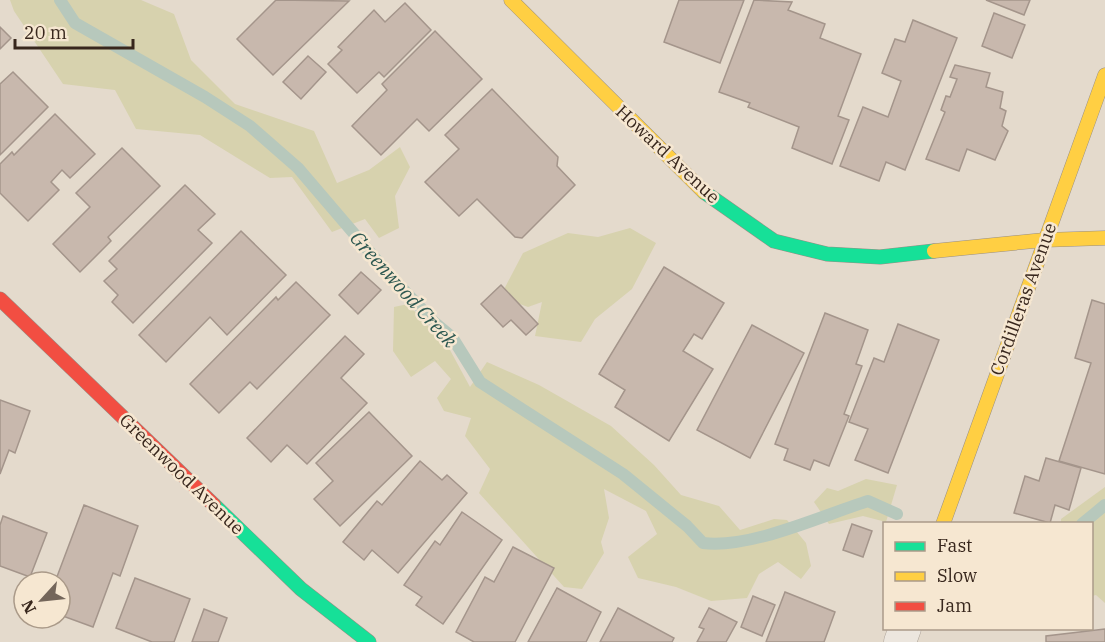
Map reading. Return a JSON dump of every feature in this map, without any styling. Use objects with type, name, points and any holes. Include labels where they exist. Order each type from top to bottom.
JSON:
[{"type":"street","name":"Howard Avenue","points":[[511,0],[705,193],[774,241],[827,254],[880,257],[1044,240],[1105,238]]},
{"type":"street","name":"Cordilleras Avenue","points":[[944,522],[1105,75]]},
{"type":"street","name":"Greenwood Avenue","points":[[0,299],[301,589],[369,642]]},
{"type":"shaded area","points":[[10,0],[141,0],[174,14],[191,60],[235,104],[314,131],[337,183],[369,170],[400,147],[410,167],[395,196],[399,228],[379,238],[365,219],[332,232],[292,177],[270,178],[200,135],[136,129],[115,90],[63,84],[14,11]]},
{"type":"shaded area","points":[[630,228],[656,243],[632,289],[595,319],[581,342],[535,336],[542,302],[528,307],[500,297],[523,253],[568,233],[598,237]]},
{"type":"shaded area","points":[[408,304],[450,350],[470,387],[487,362],[539,385],[611,426],[654,465],[681,495],[719,506],[740,530],[774,519],[787,520],[806,543],[811,566],[801,579],[778,562],[759,574],[747,598],[711,601],[676,587],[638,578],[628,557],[657,534],[646,511],[604,489],[609,518],[601,542],[604,553],[582,589],[564,587],[479,493],[490,469],[465,436],[471,418],[444,411],[437,398],[451,379],[435,361],[411,377],[393,351],[394,307]]},
{"type":"shaded area","points":[[866,479],[897,485],[886,522],[863,516],[829,524],[814,502],[827,488],[838,491]]},
{"type":"shaded area","points":[[1105,487],[1105,603],[1096,595],[1093,596],[1093,522],[1061,522],[1061,519]]},
{"type":"building","points":[[276,0],[349,1],[273,75],[237,39]]},
{"type":"building","points":[[679,0],[744,0],[720,63],[664,42]]},
{"type":"building","points":[[754,0],[792,2],[788,10],[825,24],[820,38],[861,54],[838,116],[849,120],[832,164],[792,148],[799,127],[748,107],[750,103],[719,92]]},
{"type":"building","points":[[986,0],[1030,0],[1024,15]]},
{"type":"building","points":[[405,3],[431,30],[384,77],[379,72],[357,93],[328,64],[342,50],[338,47],[374,10],[385,22]]},
{"type":"building","points":[[994,13],[1025,25],[1012,58],[982,46]]},
{"type":"building","points":[[913,20],[957,38],[905,170],[886,162],[879,181],[840,166],[863,107],[888,117],[901,81],[882,73],[895,39],[905,42]]},
{"type":"building","points":[[0,27],[11,38],[0,49]]},
{"type":"building","points":[[435,31],[482,79],[429,131],[417,119],[381,155],[352,126],[387,90],[382,84]]},
{"type":"building","points":[[308,56],[326,72],[301,99],[283,82]]},
{"type":"building","points":[[955,65],[990,73],[986,87],[1003,92],[1000,108],[1006,111],[1002,126],[1008,131],[995,160],[967,149],[959,171],[926,159],[945,112],[941,110],[946,96],[950,97],[957,79],[950,77]]},
{"type":"building","points":[[13,72],[48,107],[0,155],[0,84]]},
{"type":"building","points":[[492,89],[558,157],[557,166],[575,185],[522,238],[515,237],[477,199],[459,216],[425,182],[459,149],[445,135]]},
{"type":"building","points":[[55,114],[95,154],[70,178],[62,170],[51,182],[59,190],[28,221],[0,193],[0,164],[12,152],[14,155]]},
{"type":"building","points":[[122,148],[160,186],[108,237],[111,241],[80,272],[53,244],[90,207],[76,193]]},
{"type":"building","points":[[185,185],[215,214],[198,230],[212,243],[133,323],[112,302],[118,295],[104,281],[117,269],[109,261]]},
{"type":"building","points":[[241,231],[286,275],[227,335],[210,317],[166,362],[139,335]]},
{"type":"building","points":[[664,267],[724,303],[702,339],[694,334],[683,351],[713,369],[669,441],[615,407],[625,390],[599,374]]},
{"type":"building","points":[[361,272],[381,290],[358,314],[339,295]]},
{"type":"building","points":[[296,282],[330,315],[257,389],[250,382],[219,413],[190,384],[276,297],[278,300]]},
{"type":"building","points":[[501,285],[538,324],[526,335],[511,320],[503,327],[481,304]]},
{"type":"building","points":[[1092,300],[1105,304],[1105,474],[1059,461],[1091,363],[1075,358]]},
{"type":"building","points":[[825,313],[868,330],[856,364],[862,366],[844,414],[849,416],[829,466],[814,460],[810,470],[784,460],[788,449],[775,444]]},
{"type":"building","points":[[898,324],[939,340],[888,473],[855,460],[868,429],[849,422],[874,358],[884,362]]},
{"type":"building","points":[[752,325],[804,353],[750,458],[697,430]]},
{"type":"building","points":[[345,336],[364,354],[341,378],[367,403],[307,464],[287,445],[271,462],[247,438]]},
{"type":"building","points":[[0,400],[30,411],[15,453],[9,450],[0,474]]},
{"type":"building","points":[[369,412],[412,456],[340,526],[314,499],[333,481],[316,463]]},
{"type":"building","points":[[1046,458],[1081,468],[1069,510],[1055,505],[1050,522],[1014,513],[1025,476],[1039,481]]},
{"type":"building","points":[[420,461],[442,480],[447,475],[467,493],[398,573],[372,550],[364,560],[343,542],[377,501],[382,505]]},
{"type":"building","points":[[84,505],[138,526],[120,576],[113,573],[93,627],[72,619],[72,570],[60,570]]},
{"type":"building","points":[[462,512],[502,540],[443,624],[416,605],[422,597],[404,585],[435,541],[440,545]]},
{"type":"building","points":[[3,516],[47,533],[33,570],[12,570],[0,566],[0,525]]},
{"type":"building","points":[[852,524],[872,531],[863,557],[843,550]]},
{"type":"building","points":[[513,547],[554,568],[515,642],[474,642],[456,632],[485,577],[494,582]]},
{"type":"building","points":[[135,578],[190,599],[174,642],[152,642],[116,628]]},
{"type":"building","points":[[557,588],[601,612],[586,642],[528,642]]},
{"type":"building","points":[[785,592],[835,612],[824,642],[766,642]]},
{"type":"building","points":[[753,596],[775,605],[762,636],[741,627]]},
{"type":"building","points":[[618,608],[674,638],[672,642],[600,642]]},
{"type":"building","points":[[709,608],[737,622],[726,642],[697,642],[704,629],[699,627]]},
{"type":"building","points":[[204,609],[227,618],[218,642],[192,642]]},
{"type":"building","points":[[1105,629],[1105,642],[1046,642],[1046,636]]},
{"type":"waterway","name":"Greenwood Creek","points":[[60,0],[75,23],[205,97],[250,126],[298,168],[386,271],[434,322],[452,337],[480,382],[623,474],[687,526],[703,543],[722,544],[763,536],[868,501],[897,514]]},
{"type":"waterway","name":"Greenwood Creek","points":[[1084,522],[1105,505]]},
{"type":"traffic: fast","points":[[704,192],[774,241],[827,254],[880,257],[934,251]]},
{"type":"traffic: fast","points":[[214,505],[301,589],[369,642]]},
{"type":"traffic: slow","points":[[511,0],[704,192]]},
{"type":"traffic: slow","points":[[944,522],[1105,75]]},
{"type":"traffic: slow","points":[[934,251],[1044,240],[1105,238]]},
{"type":"traffic: jam","points":[[0,299],[214,505]]}]
